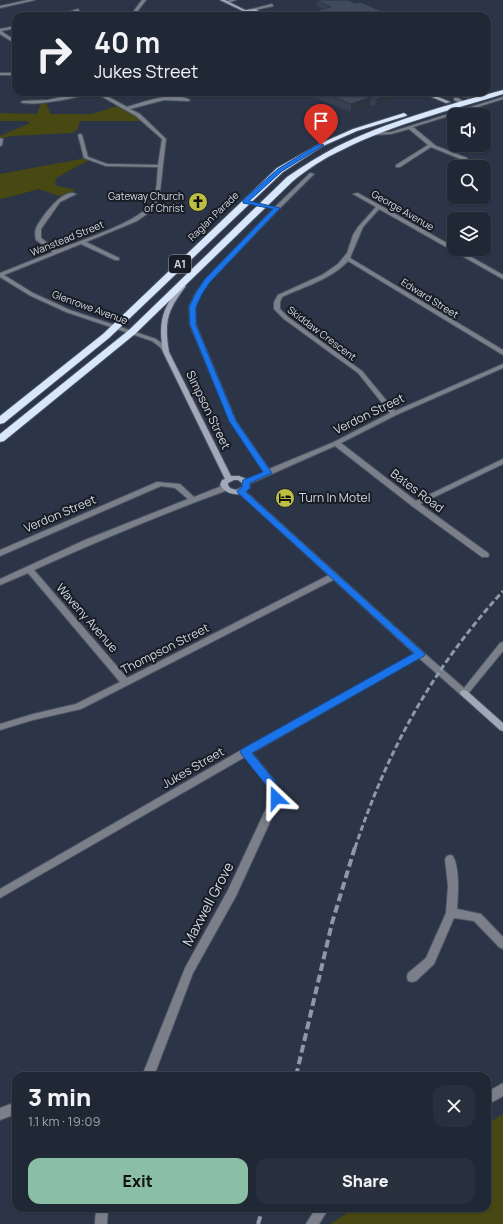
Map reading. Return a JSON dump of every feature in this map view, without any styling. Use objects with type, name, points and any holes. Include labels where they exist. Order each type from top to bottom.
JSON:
[{"type":"highway","points":[[491,89],[503,85]]},
{"type":"highway","name":"Raglan Parade","points":[[491,95],[503,92]]},
{"type":"highway","name":"Raglan Parade","points":[[0,421],[77,360],[115,326],[280,170],[321,145],[355,130],[448,102],[460,103],[468,96]]},
{"type":"highway","name":"Raglan Parade","points":[[0,439],[132,332],[290,179],[318,159],[349,143],[371,134],[460,103],[487,96]]},
{"type":"highway","points":[[245,202],[263,205]]},
{"type":"street","points":[[8,0],[14,4]]},
{"type":"street","points":[[0,7],[32,0]]},
{"type":"street","points":[[135,12],[144,0]]},
{"type":"street","points":[[224,1],[234,0]]},
{"type":"street","points":[[224,1],[245,11],[267,6]]},
{"type":"street","points":[[250,10],[258,11],[272,4]]},
{"type":"street","points":[[72,12],[78,10]]},
{"type":"street","points":[[0,31],[12,28]]},
{"type":"street","points":[[0,31],[12,40]]},
{"type":"street","points":[[0,74],[12,74]]},
{"type":"street","points":[[23,102],[41,103],[73,96]]},
{"type":"street","name":"Wanstead Street","points":[[0,275],[135,220],[149,210],[156,200],[159,166],[164,139],[138,115],[103,96]]},
{"type":"street","points":[[432,96],[448,102]]},
{"type":"street","points":[[443,96],[460,103]]},
{"type":"street","points":[[126,109],[152,100],[179,98],[188,100]]},
{"type":"street","name":"Raglan Parade","points":[[371,134],[386,134],[503,98]]},
{"type":"street","points":[[410,127],[431,145],[465,159]]},
{"type":"street","points":[[80,135],[86,158],[106,165],[159,166]]},
{"type":"street","points":[[0,139],[0,145]]},
{"type":"street","points":[[398,166],[431,145]]},
{"type":"street","points":[[268,473],[232,421],[193,325],[192,307],[198,294],[207,281],[312,174]]},
{"type":"street","points":[[56,252],[38,239],[38,229],[58,201],[74,194]]},
{"type":"street","name":"George Avenue","points":[[356,194],[503,277]]},
{"type":"street","points":[[263,205],[277,208]]},
{"type":"street","name":"Skiddaw Crescent","points":[[379,207],[359,228],[347,258],[332,272],[280,296],[277,302],[277,310],[360,372],[394,414]]},
{"type":"street","points":[[82,242],[117,259]]},
{"type":"street","name":"Edward Street","points":[[347,258],[503,353]]},
{"type":"street","name":"Simpson Street","points":[[166,352],[162,331],[163,321],[176,294],[195,272]]},
{"type":"street","name":"Glenrowe Avenue","points":[[0,275],[48,303],[81,316],[132,332]]},
{"type":"street","name":"Simpson Street","points":[[132,332],[154,340],[162,346],[166,352],[229,479]]},
{"type":"street","name":"Verdon Street","points":[[246,482],[336,443],[394,414],[503,366]]},
{"type":"street","name":"Bates Road","points":[[336,443],[415,504],[485,555]]},
{"type":"street","points":[[415,504],[503,461]]},
{"type":"street","points":[[0,582],[88,542],[193,500],[225,488],[234,492],[241,491],[246,488],[246,482],[239,478],[229,479],[225,482],[225,488]]},
{"type":"street","name":"Verdon Street","points":[[0,553],[160,484],[177,486],[193,500]]},
{"type":"street","points":[[241,491],[503,728]]},
{"type":"street","name":"Waveny Avenue","points":[[29,569],[126,683]]},
{"type":"street","name":"Thompson Street","points":[[0,727],[33,717],[78,707],[334,576]]},
{"type":"street","points":[[464,693],[503,645]]},
{"type":"street","name":"Jukes Street","points":[[0,894],[246,752],[420,654]]},
{"type":"street","name":"Maxwell Grove","points":[[150,1072],[189,971],[232,893],[276,798],[270,783],[246,752]]},
{"type":"street","points":[[412,977],[430,961],[451,912],[454,897],[454,881],[450,859]]},
{"type":"street","points":[[451,912],[477,917],[503,944]]},
{"type":"street","points":[[491,1096],[503,1089]]},
{"type":"street","points":[[0,1114],[12,1110]]},
{"type":"street","points":[[101,1224],[102,1212]]},
{"type":"street","points":[[312,1224],[320,1212]]},
{"type":"shaded area","points":[[46,102],[50,113],[52,114],[92,114],[120,105],[144,121],[80,121],[77,130],[72,133],[11,136],[0,139],[0,136],[30,123],[28,121],[0,121],[0,113],[37,114],[41,103]]},
{"type":"shaded area","points":[[86,158],[89,160],[56,178],[55,185],[76,190],[62,197],[39,189],[0,199],[0,174]]},
{"type":"shaded area","points":[[503,1114],[503,1224],[330,1224],[349,1212],[491,1212],[491,1122]]},
{"type":"building","points":[[348,0],[356,3],[360,2],[384,12],[311,12],[331,7],[317,1]]},
{"type":"building","points":[[331,96],[385,96],[376,99],[371,97],[351,104]]},
{"type":"railway","points":[[355,848],[382,777],[415,712],[434,680],[455,650],[503,591]]},
{"type":"railway","points":[[297,1072],[332,923],[355,847]]},
{"type":"railway","points":[[258,1224],[262,1212]]},
{"type":"place","name":"Gateway Church of Christ","points":[[198,202]]},
{"type":"place","name":"Turn In Motel","points":[[285,498]]},
{"type":"route","points":[[276,798],[270,783],[246,752],[420,654],[241,491],[246,488],[246,482],[268,473],[232,421],[193,325],[192,307],[198,294],[207,281],[277,208],[245,202],[280,170],[321,145]]}]
